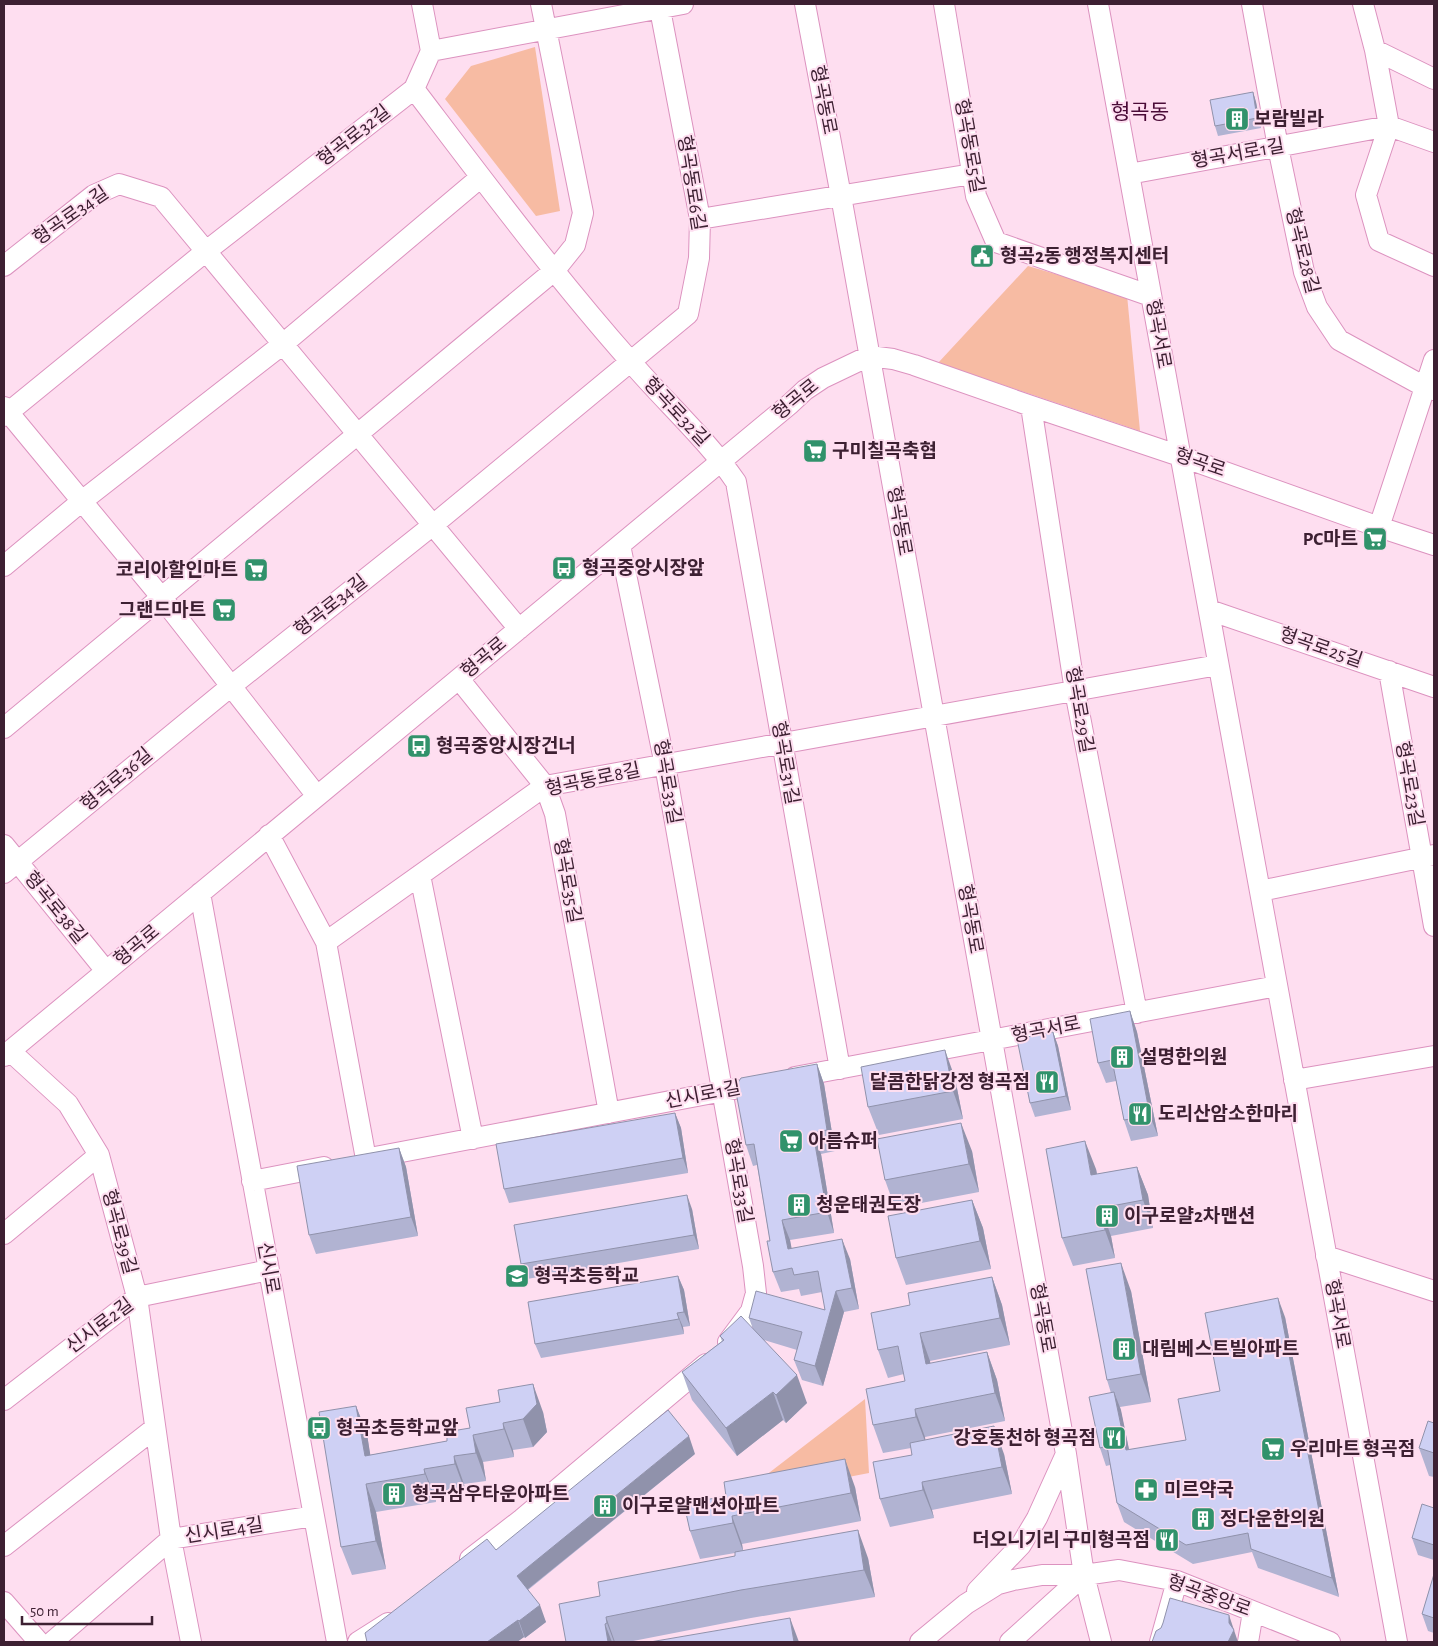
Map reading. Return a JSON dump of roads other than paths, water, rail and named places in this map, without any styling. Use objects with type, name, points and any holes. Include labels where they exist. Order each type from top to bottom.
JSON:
[{"type":"street","points":[[414,89],[431,51],[422,4]]},
{"type":"street","points":[[4,728],[162,598],[356,433],[555,270],[575,245],[583,213],[541,4]]},
{"type":"street","points":[[431,51],[659,6],[682,4]]},
{"type":"street","name":"형곡동로","points":[[805,4],[1066,1454],[1084,1575],[1100,1642]]},
{"type":"street","name":"형곡동로5길","points":[[944,4],[976,196],[996,242],[1151,296]]},
{"type":"street","name":"형곡서로","points":[[1098,4],[1396,1642]]},
{"type":"street","points":[[1252,4],[1278,147]]},
{"type":"street","points":[[1363,4],[1390,126],[1366,196],[1380,242],[1434,266]]},
{"type":"street","name":"형곡동로6길","points":[[631,362],[688,314],[699,258],[700,220],[659,6]]},
{"type":"street","points":[[1374,50],[1434,79]]},
{"type":"street","name":"형곡로32길","points":[[205,252],[414,89],[555,270],[631,362],[721,461]]},
{"type":"street","points":[[1390,126],[1434,142]]},
{"type":"street","name":"형곡서로1길","points":[[1129,174],[1390,126]]},
{"type":"street","name":"형곡로28길","points":[[1278,147],[1304,272],[1317,308],[1339,340],[1430,388]]},
{"type":"street","points":[[700,220],[972,174]]},
{"type":"street","points":[[4,566],[82,500],[282,344],[481,177]]},
{"type":"street","name":"형곡로34길","points":[[4,266],[94,195],[119,184],[161,197],[519,629]]},
{"type":"street","points":[[205,252],[5,412],[82,500],[162,598],[317,796]]},
{"type":"street","name":"형곡로","points":[[7,1053],[805,390],[824,378],[869,356],[894,359],[914,365],[1434,545]]},
{"type":"street","points":[[1379,527],[1430,388],[1434,360]]},
{"type":"street","name":"형곡로32길","points":[[433,526],[631,362]]},
{"type":"street","name":"형곡로29길","points":[[1031,406],[1075,691],[1137,1013]]},
{"type":"street","name":"형곡로31길","points":[[721,461],[736,482],[840,1069]]},
{"type":"street","name":"형곡로34길","points":[[230,687],[433,526]]},
{"type":"street","name":"형곡로33길","points":[[459,1568],[522,1519],[720,1352],[737,1332],[750,1311],[756,1293],[753,1266],[665,765],[620,545]]},
{"type":"street","name":"형곡로25길","points":[[1208,610],[1434,686]]},
{"type":"street","points":[[933,716],[1218,665]]},
{"type":"street","name":"형곡로23길","points":[[1389,671],[1428,856],[1434,926]]},
{"type":"street","name":"형곡로35길","points":[[458,679],[545,786],[555,814],[609,1113]]},
{"type":"street","name":"형곡로36길","points":[[11,867],[230,687]]},
{"type":"street","name":"형곡동로8길","points":[[326,942],[545,786],[933,716]]},
{"type":"street","points":[[270,836],[326,942],[350,1162]]},
{"type":"street","name":"형곡로38길","points":[[4,845],[11,867],[106,972]]},
{"type":"street","points":[[1260,891],[1428,856]]},
{"type":"street","points":[[420,874],[473,1139]]},
{"type":"street","name":"신시로","points":[[200,893],[337,1642]]},
{"type":"street","name":"형곡서로","points":[[992,1040],[1277,986]]},
{"type":"street","points":[[776,1081],[992,1040]]},
{"type":"street","name":"형곡로39길","points":[[7,1053],[68,1104],[99,1155],[137,1297],[171,1540],[191,1642]]},
{"type":"street","points":[[1294,1080],[1434,1056]]},
{"type":"street","name":"신시로1길","points":[[252,1181],[749,1086]]},
{"type":"street","name":"형곡로39길","points":[[4,1234],[99,1155]]},
{"type":"street","points":[[1326,1256],[1434,1291]]},
{"type":"street","name":"신시로2길","points":[[4,1400],[137,1297],[269,1270]]},
{"type":"street","points":[[4,1546],[155,1428]]},
{"type":"street","points":[[966,1604],[1021,1545],[1037,1518],[1066,1454]]},
{"type":"street","name":"신시로4길","points":[[52,1642],[171,1540],[314,1516]]},
{"type":"street","name":"형곡중앙로","points":[[920,1642],[966,1604],[998,1584],[1042,1575],[1084,1575],[1119,1570],[1177,1581],[1330,1642]]},
{"type":"street","points":[[1010,1642],[1084,1575]]},
{"type":"street","points":[[1160,1642],[1177,1581]]},
{"type":"street","points":[[4,1602],[39,1642]]},
{"type":"street","points":[[358,1642],[404,1611]]},
{"type":"street","points":[[1248,1642],[1253,1612]]},
{"type":"place","name":"보람빌라","points":[[1237,119]]},
{"type":"place","name":"형곡2동 행정복지센터","points":[[982,256]]},
{"type":"place","name":"구미칠곡축협","points":[[815,451]]},
{"type":"place","name":"PC마트","points":[[1375,539]]},
{"type":"place","name":"형곡중앙시장앞","points":[[564,568]]},
{"type":"place","name":"코리아할인마트","points":[[256,570]]},
{"type":"place","name":"그랜드마트","points":[[224,610]]},
{"type":"place","name":"형곡중앙시장건너","points":[[419,746]]},
{"type":"place","name":"설명한의원","points":[[1122,1057]]},
{"type":"place","name":"달콤한닭강정 형곡점","points":[[1047,1082]]},
{"type":"place","name":"도리산암소한마리","points":[[1140,1114]]},
{"type":"place","name":"아름슈퍼","points":[[791,1141]]},
{"type":"place","name":"청운태권도장","points":[[799,1205]]},
{"type":"place","name":"이구로얄2차맨션","points":[[1107,1216]]},
{"type":"place","name":"형곡초등학교","points":[[517,1276]]},
{"type":"place","name":"대림베스트빌아파트","points":[[1124,1349]]},
{"type":"place","name":"형곡초등학교앞","points":[[319,1428]]},
{"type":"place","name":"강호동천하 형곡점","points":[[1114,1438]]},
{"type":"place","name":"우리마트 형곡점","points":[[1273,1449]]},
{"type":"place","name":"미르약국","points":[[1146,1490]]},
{"type":"place","name":"형곡삼우타운아파트","points":[[394,1494]]},
{"type":"place","name":"이구로얄맨션아파트","points":[[605,1506]]},
{"type":"place","name":"정다운한의원","points":[[1203,1519]]},
{"type":"place","name":"더오니기리 구미형곡점","points":[[1167,1540]]},
{"type":"district","name":"형곡동","points":[[1140,112]]}]
